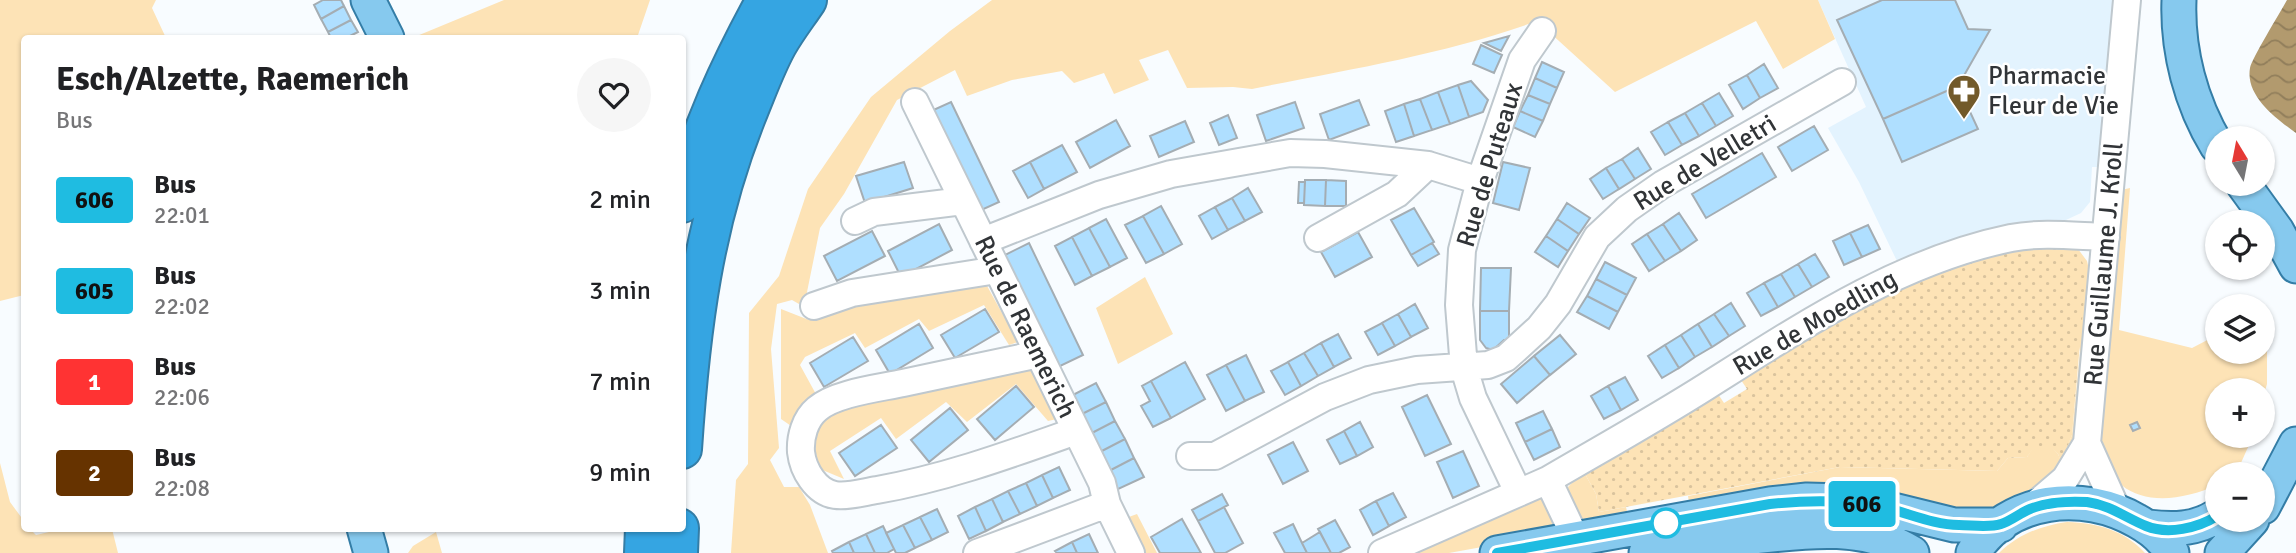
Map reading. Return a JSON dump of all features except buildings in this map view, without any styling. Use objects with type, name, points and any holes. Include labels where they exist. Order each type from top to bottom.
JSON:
[{"type":"highway","points":[[686,190],[719,95],[766,0]]},
{"type":"highway","points":[[686,393],[700,278],[720,188],[742,127],[777,46],[807,0]]},
{"type":"highway","points":[[644,553],[645,532]]},
{"type":"highway","points":[[678,553],[679,532]]},
{"type":"main road","points":[[368,0],[385,34]]},
{"type":"main road","points":[[2179,0],[2179,33],[2189,84],[2205,126]]},
{"type":"main road","points":[[2252,196],[2277,231],[2296,266]]},
{"type":"main road","points":[[2275,479],[2282,462]]},
{"type":"main road","points":[[1497,553],[1770,504],[1807,500],[1881,506],[1954,525],[2001,524]]},
{"type":"main road","points":[[1973,553],[2001,524],[2031,508],[2060,502],[2089,502],[2117,510],[2148,527],[2172,553]]},
{"type":"main road","points":[[2148,527],[2183,529],[2205,523]]},
{"type":"main road","points":[[365,532],[372,553]]},
{"type":"main road","points":[[1646,553],[1696,544],[1804,532],[1844,532],[1878,537],[1897,543],[1912,553]]},
{"type":"main road","points":[[2222,553],[2241,532]]},
{"type":"street","name":"Rue Guillaume J. Kroll","points":[[2031,508],[2066,479],[2087,443],[2127,0]]},
{"type":"street","name":"Rue de Puteaux","points":[[1518,492],[1473,398],[1464,368],[1459,305],[1462,250],[1480,181],[1522,61],[1542,31]]},
{"type":"street","name":"Rue de Velletri","points":[[1190,456],[1215,456],[1325,397],[1369,380],[1417,370],[1488,365],[1506,358],[1539,328],[1558,304],[1597,237],[1627,209],[1663,184],[1843,82]]},
{"type":"street","name":"Rue de Raemerich","points":[[915,102],[1102,483],[1107,504],[1131,553]]},
{"type":"street","points":[[983,241],[1099,195],[1171,174],[1290,153],[1428,165],[1480,181]]},
{"type":"street","points":[[1318,238],[1398,194],[1428,165]]},
{"type":"street","points":[[855,220],[874,212],[963,201]]},
{"type":"street","name":"Rue de Moedling","points":[[1548,480],[1642,427],[1811,321],[1922,265],[1959,251],[2013,238],[2050,235],[2106,237]]},
{"type":"street","points":[[814,306],[852,293],[997,270]]},
{"type":"street","points":[[1039,354],[834,400],[817,409],[805,425],[801,455],[806,470],[818,486],[833,495],[845,496],[901,486],[986,463],[1076,431]]},
{"type":"street","name":"Rue Guillaume J. Kroll","points":[[2087,443],[2117,510]]},
{"type":"street","points":[[1382,553],[1548,480],[1576,539]]},
{"type":"street","points":[[977,553],[1107,504]]},
{"type":"shaded area","points":[[0,0],[156,0],[152,8],[165,35],[21,35],[21,296],[0,301]]},
{"type":"shaded area","points":[[504,0],[650,0],[638,35],[419,35]]},
{"type":"shaded area","points":[[992,0],[1818,0],[1835,39],[1783,69],[1756,21],[1615,92],[1537,21],[1431,52],[1252,89],[1187,88],[1168,50],[1139,60],[1149,80],[1114,94],[1104,73],[1074,83],[1062,71],[1012,80],[967,96],[955,70],[897,100],[844,194],[820,228],[806,297],[799,304],[792,300],[777,304],[771,349],[779,448],[770,460],[784,487],[799,487],[810,505],[828,553],[731,553],[736,480],[748,464],[749,313],[779,276],[808,189],[871,97]]},
{"type":"shaded area","points":[[1818,0],[2117,0],[2101,167],[2092,167],[2090,202],[2081,213],[2066,220],[2050,221],[2051,242],[2041,248],[1987,256],[1908,284],[1859,182],[1828,128],[1866,107]]},
{"type":"shaded area","points":[[2130,188],[2119,330],[2192,348],[2205,341],[2205,364],[2267,364],[2267,378],[2205,378],[2205,448],[2248,448],[2241,462],[2205,462],[2205,490],[2180,497],[2144,496],[2128,490],[2115,479],[2106,463],[2101,441],[2121,190]]},
{"type":"shaded area","points":[[2041,243],[2065,247],[2076,253],[2084,265],[2086,275],[2072,435],[2061,462],[2050,446],[2035,446],[2027,457],[2008,458],[1997,471],[1840,467],[1599,512],[1596,494],[1584,472],[1638,444],[1718,394],[1724,403],[1747,389],[1741,380],[1828,324],[1890,291],[1954,265],[1993,255],[2040,248]]},
{"type":"shaded area","points":[[2056,244],[2078,249],[2087,261],[2090,274],[2075,440],[2070,455],[2041,486],[1992,509],[1690,509],[1688,496],[1840,467],[1997,471],[2008,458],[2027,457],[2034,446],[2051,446],[2061,461],[2072,435],[2080,351]]},
{"type":"shaded area","points":[[1145,277],[1173,334],[1118,364],[1096,308]]},
{"type":"shaded area","points":[[986,284],[1018,342],[1009,345],[984,305],[929,331],[919,319],[865,348],[855,333],[805,357],[800,365],[817,396],[797,430],[781,419],[781,309],[809,320],[890,295]]},
{"type":"shaded area","points":[[1036,367],[1057,419],[1048,421],[1016,384],[967,422],[946,402],[896,439],[881,418],[830,451],[844,479],[820,469],[815,447],[817,432],[826,419],[843,405]]},
{"type":"shaded area","points":[[0,463],[10,502],[21,517],[21,532],[33,532],[36,535],[49,532],[113,532],[118,553],[0,553]]},
{"type":"shaded area","points":[[1584,472],[1596,494],[1599,512],[1626,507],[1629,520],[1449,553],[1394,553],[1535,496],[1551,503]]},
{"type":"shaded area","points":[[1137,514],[1157,553],[1140,553],[1126,518]]},
{"type":"shaded area","points":[[2067,522],[2109,529],[2137,545],[2145,553],[1999,553],[2030,532]]},
{"type":"shaded area","points":[[436,532],[442,553],[408,553],[413,546]]},
{"type":"water","points":[[2287,0],[2296,0],[2296,133],[2264,106],[2252,88],[2250,78],[2252,63]]},
{"type":"bus line","name":"606","points":[[1497,553],[1770,504],[1807,500],[1881,506],[1954,525],[2001,524],[2031,508],[2060,502],[2089,502],[2117,510],[2148,527],[2183,529],[2205,523]]},
{"type":"place","name":"Pharmacie Fleur de Vie","points":[[1964,121]]}]
